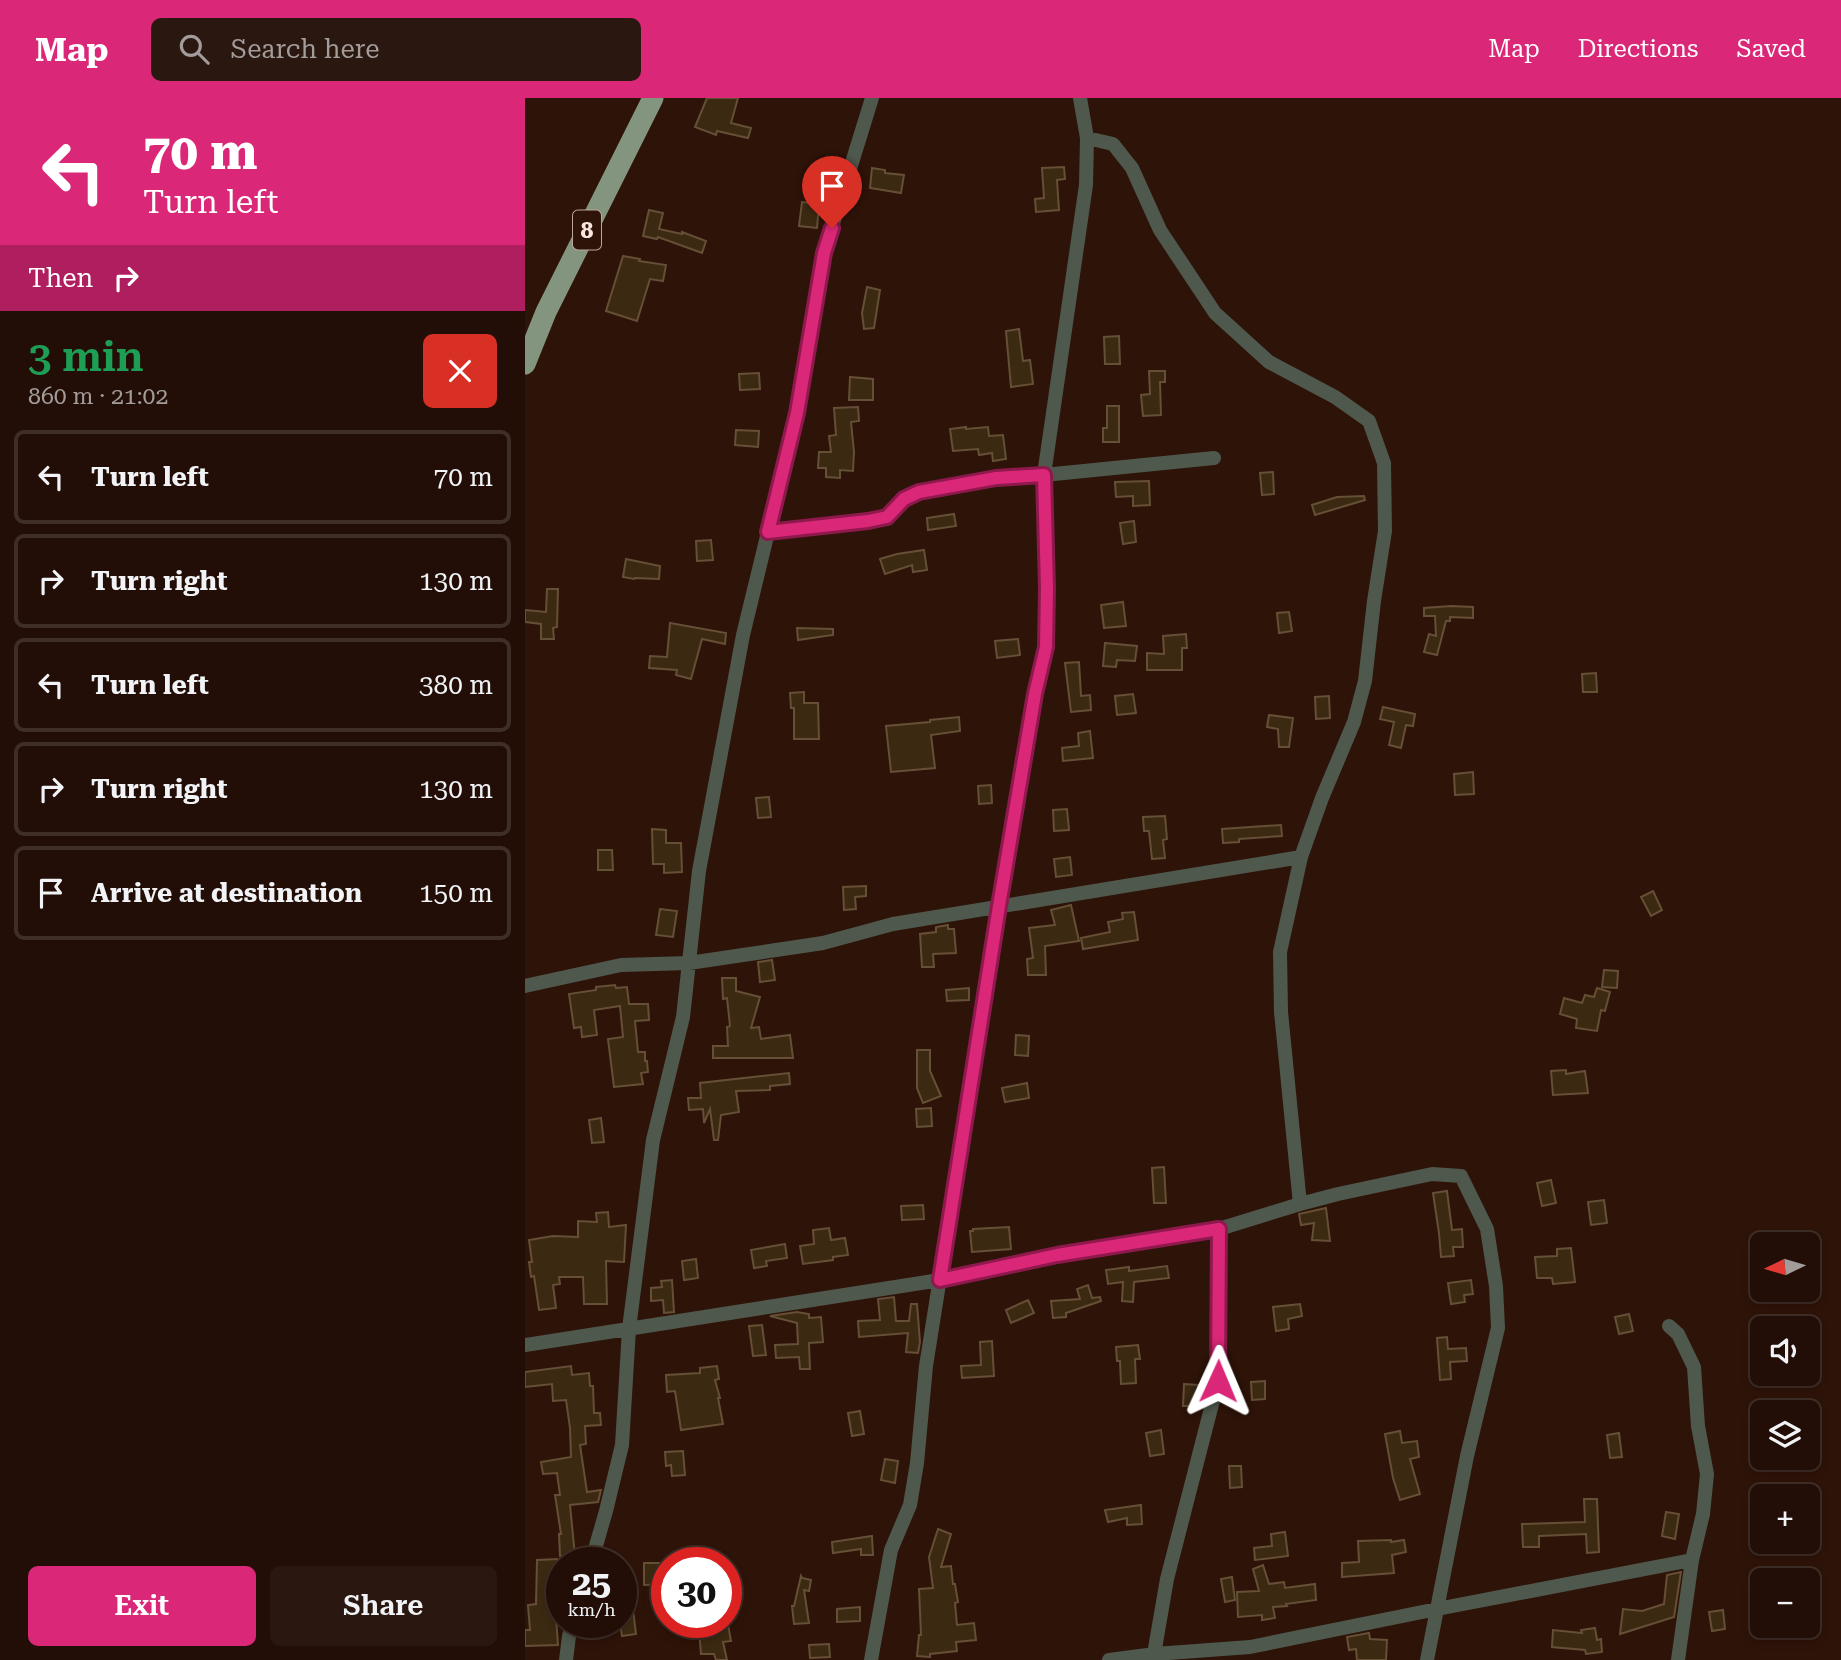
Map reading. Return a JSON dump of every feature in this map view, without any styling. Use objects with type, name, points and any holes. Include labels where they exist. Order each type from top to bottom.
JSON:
[{"type":"main road","name":"8","points":[[525,364],[546,312],[653,98]]},
{"type":"street","points":[[596,1547],[622,1445],[629,1329],[653,1140],[683,1017],[699,871],[744,635],[797,413],[824,253],[871,98]]},
{"type":"street","points":[[871,1660],[891,1550],[909,1504],[917,1463],[926,1366],[999,906],[1035,694],[1046,647],[1044,475],[1083,205],[1087,138],[1080,98]]},
{"type":"street","points":[[1087,138],[1113,144],[1132,168],[1160,230],[1215,313],[1269,362],[1335,397],[1369,421],[1384,463],[1385,531],[1365,681],[1354,722],[1322,798],[1301,858],[1280,952],[1281,1012],[1300,1204]]},
{"type":"street","points":[[768,532],[887,517],[904,499],[919,492],[996,478],[1214,458]]},
{"type":"street","points":[[525,986],[621,965],[689,963],[823,943],[894,924],[1301,858]]},
{"type":"street","points":[[525,1345],[940,1280],[1057,1255],[1219,1229],[1338,1194],[1432,1174],[1461,1176],[1487,1229],[1496,1286],[1498,1328],[1467,1456],[1427,1660]]},
{"type":"street","points":[[1154,1657],[1167,1579],[1218,1381],[1219,1229]]},
{"type":"street","points":[[1669,1326],[1678,1334],[1694,1367],[1698,1426],[1707,1474],[1703,1514],[1692,1560],[1678,1660]]},
{"type":"street","points":[[1109,1660],[1249,1647],[1692,1560]]},
{"type":"street","points":[[566,1660],[569,1638]]},
{"type":"building","points":[[707,98],[738,98],[731,123],[751,128],[748,138],[717,131],[716,135],[695,127]]},
{"type":"building","points":[[1064,167],[1065,179],[1057,180],[1059,210],[1036,212],[1035,199],[1044,198],[1042,168]]},
{"type":"building","points":[[872,168],[885,170],[885,173],[904,175],[901,193],[870,188]]},
{"type":"building","points":[[802,202],[819,204],[817,228],[799,226]]},
{"type":"building","points":[[649,210],[663,213],[659,229],[682,232],[706,241],[702,253],[658,237],[643,236]]},
{"type":"building","points":[[623,256],[666,265],[663,281],[650,279],[637,321],[606,311]]},
{"type":"building","points":[[867,287],[880,290],[874,328],[864,329],[862,313]]},
{"type":"building","points":[[1019,329],[1023,361],[1030,360],[1033,384],[1011,387],[1006,331]]},
{"type":"building","points":[[1119,336],[1120,364],[1105,364],[1104,337]]},
{"type":"building","points":[[1149,371],[1165,371],[1165,382],[1160,382],[1161,415],[1143,416],[1141,395],[1150,394]]},
{"type":"building","points":[[759,373],[760,389],[740,390],[739,374]]},
{"type":"building","points":[[850,377],[873,379],[873,400],[849,400]]},
{"type":"building","points":[[1107,406],[1119,406],[1119,442],[1103,442],[1103,428],[1107,428]]},
{"type":"building","points":[[858,407],[859,421],[851,422],[853,471],[840,470],[840,478],[826,477],[826,468],[818,468],[819,452],[831,452],[829,436],[836,435],[834,408]]},
{"type":"building","points":[[988,427],[989,436],[1003,435],[1006,459],[993,461],[992,453],[979,455],[978,449],[953,451],[950,429]]},
{"type":"building","points":[[736,430],[759,431],[758,447],[735,445]]},
{"type":"building","points":[[1273,472],[1274,494],[1262,495],[1260,473]]},
{"type":"building","points":[[1149,481],[1150,505],[1133,506],[1133,496],[1116,497],[1115,482]]},
{"type":"building","points":[[1364,496],[1365,500],[1315,515],[1312,505],[1337,497]]},
{"type":"building","points":[[954,514],[956,526],[928,530],[927,518]]},
{"type":"building","points":[[1134,521],[1136,542],[1123,544],[1120,523]]},
{"type":"building","points":[[711,540],[713,560],[697,561],[696,541]]},
{"type":"building","points":[[924,550],[927,570],[913,572],[912,565],[885,574],[880,559]]},
{"type":"building","points":[[626,559],[660,566],[659,579],[623,577]]},
{"type":"building","points":[[547,589],[558,589],[554,639],[541,639],[541,624],[525,622],[525,610],[546,612]]},
{"type":"building","points":[[1123,602],[1126,626],[1104,628],[1101,605]]},
{"type":"building","points":[[1473,607],[1473,618],[1450,617],[1450,621],[1446,621],[1437,655],[1424,652],[1429,634],[1436,636],[1435,616],[1424,616],[1424,608]]},
{"type":"building","points":[[1289,612],[1292,631],[1279,633],[1277,613]]},
{"type":"building","points":[[670,623],[726,633],[725,644],[702,639],[691,679],[676,675],[677,670],[649,668],[650,656],[667,657]]},
{"type":"building","points":[[797,628],[833,629],[833,635],[798,640]]},
{"type":"building","points":[[1186,634],[1187,648],[1182,648],[1182,670],[1147,670],[1147,653],[1164,654],[1163,636]]},
{"type":"building","points":[[1018,639],[1020,655],[997,658],[995,641]]},
{"type":"building","points":[[1105,643],[1137,646],[1135,661],[1117,660],[1116,667],[1103,666]]},
{"type":"building","points":[[1079,662],[1081,696],[1090,695],[1091,710],[1071,712],[1065,663]]},
{"type":"building","points":[[1596,673],[1597,692],[1583,692],[1582,674]]},
{"type":"building","points":[[804,692],[804,703],[818,703],[819,739],[794,739],[794,708],[791,708],[790,693]]},
{"type":"building","points":[[1133,694],[1136,713],[1117,715],[1115,696]]},
{"type":"building","points":[[1329,696],[1330,718],[1316,719],[1315,697]]},
{"type":"building","points":[[1383,707],[1415,714],[1413,726],[1406,725],[1401,748],[1389,745],[1394,722],[1380,719]]},
{"type":"building","points":[[1269,715],[1293,718],[1289,747],[1279,747],[1278,729],[1267,727]]},
{"type":"building","points":[[959,717],[960,731],[931,735],[935,768],[891,772],[886,726]]},
{"type":"building","points":[[1090,731],[1093,758],[1063,761],[1062,748],[1079,746],[1078,733]]},
{"type":"building","points":[[1473,772],[1474,794],[1455,795],[1454,774]]},
{"type":"building","points":[[991,785],[992,803],[979,804],[978,786]]},
{"type":"building","points":[[769,797],[771,817],[758,818],[756,798]]},
{"type":"building","points":[[1067,809],[1069,830],[1054,831],[1053,810]]},
{"type":"building","points":[[1165,816],[1165,858],[1152,859],[1149,831],[1144,831],[1143,817]]},
{"type":"building","points":[[1281,825],[1282,836],[1223,843],[1222,829]]},
{"type":"building","points":[[652,829],[666,830],[666,843],[681,843],[682,872],[664,873],[664,864],[653,864]]},
{"type":"building","points":[[598,850],[612,850],[613,870],[598,870]]},
{"type":"building","points":[[1070,857],[1072,875],[1056,877],[1054,859]]},
{"type":"building","points":[[866,886],[866,896],[855,897],[856,909],[844,910],[843,887]]},
{"type":"building","points":[[1653,891],[1662,910],[1651,916],[1641,897]]},
{"type":"building","points":[[1071,905],[1079,941],[1045,946],[1046,975],[1028,975],[1027,959],[1033,958],[1029,928],[1055,925],[1051,910]]},
{"type":"building","points":[[660,909],[677,911],[673,937],[656,935]]},
{"type":"building","points":[[1134,912],[1138,940],[1083,949],[1081,938],[1110,932],[1108,922],[1123,919],[1122,913]]},
{"type":"building","points":[[948,925],[948,929],[954,929],[956,953],[933,954],[934,967],[922,967],[920,934],[936,932],[936,927]]},
{"type":"building","points":[[772,960],[775,980],[760,982],[758,962]]},
{"type":"building","points":[[1604,970],[1618,971],[1617,988],[1602,987]]},
{"type":"building","points":[[722,978],[736,978],[736,991],[760,997],[751,1028],[759,1027],[761,1039],[790,1035],[793,1058],[713,1058],[713,1046],[728,1046],[727,1027],[730,1026],[727,998],[723,999]]},
{"type":"building","points":[[615,985],[616,988],[627,987],[629,1004],[648,1004],[649,1020],[635,1021],[638,1052],[645,1052],[647,1061],[648,1072],[641,1073],[643,1084],[614,1087],[608,1039],[623,1037],[620,1006],[594,1010],[597,1035],[582,1037],[581,1027],[574,1028],[569,994]]},
{"type":"building","points":[[969,988],[969,1000],[947,1001],[946,990]]},
{"type":"building","points":[[1597,988],[1610,992],[1605,1011],[1601,1010],[1597,1031],[1576,1028],[1577,1019],[1560,1014],[1564,998],[1582,1003],[1585,995],[1594,997]]},
{"type":"building","points":[[1016,1035],[1029,1036],[1028,1056],[1015,1055]]},
{"type":"building","points":[[917,1050],[930,1050],[930,1071],[941,1096],[923,1103],[917,1088]]},
{"type":"building","points":[[1566,1070],[1566,1074],[1585,1071],[1588,1093],[1553,1095],[1551,1071]]},
{"type":"building","points":[[789,1073],[790,1084],[770,1086],[770,1090],[736,1091],[739,1112],[721,1115],[718,1140],[714,1140],[710,1109],[704,1123],[703,1109],[689,1110],[688,1098],[701,1098],[700,1083]]},
{"type":"building","points":[[1027,1083],[1029,1098],[1005,1102],[1002,1088]]},
{"type":"building","points":[[931,1108],[932,1126],[917,1127],[916,1109]]},
{"type":"building","points":[[601,1118],[604,1142],[592,1143],[589,1120]]},
{"type":"building","points":[[1164,1167],[1166,1203],[1154,1203],[1152,1168]]},
{"type":"building","points":[[1551,1180],[1556,1203],[1542,1206],[1537,1183]]},
{"type":"building","points":[[1447,1191],[1452,1230],[1462,1229],[1463,1247],[1453,1247],[1454,1256],[1441,1257],[1433,1193]]},
{"type":"building","points":[[1604,1200],[1607,1223],[1591,1225],[1588,1202]]},
{"type":"building","points":[[923,1205],[924,1219],[902,1220],[901,1206]]},
{"type":"building","points":[[1326,1208],[1330,1241],[1312,1240],[1314,1223],[1301,1225],[1299,1214]]},
{"type":"building","points":[[608,1212],[609,1227],[626,1225],[624,1262],[606,1261],[607,1304],[584,1304],[583,1277],[559,1277],[560,1284],[553,1285],[556,1308],[539,1310],[534,1276],[531,1277],[529,1240],[553,1236],[578,1237],[578,1221],[597,1222],[596,1213]]},
{"type":"building","points":[[1009,1227],[1011,1249],[972,1252],[970,1231]]},
{"type":"building","points":[[829,1228],[831,1240],[845,1238],[848,1255],[803,1264],[800,1246],[814,1244],[813,1230]]},
{"type":"building","points":[[785,1244],[787,1258],[766,1261],[767,1266],[754,1268],[751,1250]]},
{"type":"building","points":[[1571,1248],[1575,1282],[1553,1284],[1552,1278],[1537,1278],[1535,1257],[1557,1256],[1557,1249]]},
{"type":"building","points":[[696,1259],[698,1278],[684,1280],[682,1261]]},
{"type":"building","points":[[1167,1266],[1169,1278],[1134,1282],[1133,1302],[1122,1301],[1123,1282],[1108,1284],[1106,1270],[1129,1267],[1129,1271]]},
{"type":"building","points":[[672,1280],[674,1312],[664,1313],[663,1300],[651,1301],[651,1288],[662,1287],[661,1281]]},
{"type":"building","points":[[1471,1280],[1473,1294],[1464,1295],[1465,1302],[1451,1304],[1448,1283]]},
{"type":"building","points":[[1088,1285],[1092,1298],[1100,1297],[1101,1301],[1066,1313],[1066,1317],[1053,1318],[1051,1301],[1080,1299],[1077,1289]]},
{"type":"building","points":[[894,1297],[896,1321],[909,1321],[911,1304],[917,1304],[920,1342],[918,1353],[906,1352],[908,1333],[859,1337],[858,1321],[880,1320],[878,1299]]},
{"type":"building","points":[[1028,1300],[1034,1313],[1011,1323],[1006,1310]]},
{"type":"building","points":[[1300,1304],[1302,1316],[1288,1319],[1289,1329],[1276,1331],[1273,1307]]},
{"type":"building","points":[[797,1312],[809,1314],[809,1318],[821,1317],[823,1342],[809,1343],[810,1369],[800,1369],[799,1357],[776,1358],[775,1345],[798,1344],[797,1323],[770,1316]]},
{"type":"building","points":[[1629,1314],[1633,1331],[1619,1334],[1615,1317]]},
{"type":"building","points":[[762,1325],[766,1355],[753,1356],[749,1326]]},
{"type":"building","points":[[1447,1337],[1448,1349],[1466,1348],[1467,1361],[1450,1362],[1451,1379],[1440,1380],[1437,1338]]},
{"type":"building","points":[[992,1341],[994,1376],[962,1378],[961,1366],[981,1365],[980,1342]]},
{"type":"building","points":[[1138,1345],[1140,1359],[1135,1359],[1136,1383],[1121,1384],[1116,1347]]},
{"type":"building","points":[[571,1366],[572,1375],[589,1373],[590,1386],[593,1386],[594,1413],[600,1413],[601,1425],[585,1426],[586,1444],[580,1445],[587,1492],[601,1490],[598,1502],[570,1505],[574,1547],[560,1547],[561,1534],[555,1495],[560,1495],[557,1473],[543,1474],[541,1462],[571,1457],[566,1400],[553,1401],[552,1384],[525,1387],[525,1372]]},
{"type":"building","points":[[717,1366],[719,1379],[715,1380],[723,1424],[681,1430],[675,1391],[667,1392],[666,1375],[700,1373],[700,1368]]},
{"type":"building","points":[[1265,1381],[1265,1399],[1252,1400],[1251,1382]]},
{"type":"building","points":[[1184,1384],[1198,1385],[1197,1406],[1183,1406]]},
{"type":"building","points":[[860,1411],[864,1434],[852,1436],[848,1413]]},
{"type":"building","points":[[1161,1430],[1164,1454],[1150,1456],[1146,1433]]},
{"type":"building","points":[[1400,1431],[1402,1443],[1417,1441],[1419,1457],[1410,1459],[1420,1494],[1400,1500],[1385,1434]]},
{"type":"building","points":[[1619,1433],[1622,1457],[1610,1458],[1607,1435]]},
{"type":"building","points":[[683,1451],[685,1475],[672,1476],[671,1465],[666,1466],[665,1452]]},
{"type":"building","points":[[885,1459],[898,1461],[895,1483],[881,1480]]},
{"type":"building","points":[[1229,1466],[1241,1466],[1242,1487],[1230,1488]]},
{"type":"building","points":[[1584,1499],[1597,1499],[1599,1552],[1587,1553],[1586,1534],[1539,1536],[1539,1547],[1523,1547],[1522,1524],[1585,1522]]},
{"type":"building","points":[[1141,1505],[1142,1524],[1127,1525],[1127,1518],[1108,1522],[1105,1510]]},
{"type":"building","points":[[1666,1512],[1679,1514],[1675,1539],[1662,1536]]},
{"type":"building","points":[[938,1529],[951,1534],[941,1567],[951,1566],[958,1602],[955,1603],[957,1625],[974,1623],[976,1640],[956,1642],[957,1651],[930,1654],[930,1657],[917,1656],[921,1635],[919,1589],[933,1588],[929,1557]]},
{"type":"building","points":[[1285,1532],[1288,1556],[1255,1560],[1254,1548],[1272,1546],[1271,1534]]},
{"type":"building","points":[[872,1536],[873,1555],[861,1555],[861,1549],[833,1553],[832,1542]]},
{"type":"building","points":[[1404,1540],[1406,1552],[1392,1555],[1394,1573],[1342,1577],[1342,1563],[1359,1562],[1358,1541]]},
{"type":"building","points":[[537,1560],[546,1560],[546,1638],[558,1638],[558,1645],[525,1646],[525,1630],[530,1630],[528,1605],[536,1604]]},
{"type":"building","points":[[644,1563],[651,1563],[651,1585],[644,1585]]},
{"type":"building","points":[[1263,1565],[1269,1584],[1284,1582],[1285,1588],[1315,1584],[1316,1600],[1273,1607],[1275,1618],[1262,1620],[1262,1615],[1238,1617],[1237,1592],[1259,1591],[1253,1569]]},
{"type":"building","points":[[1681,1572],[1674,1617],[1620,1634],[1623,1609],[1642,1611],[1664,1604],[1667,1575]]},
{"type":"building","points":[[801,1576],[811,1580],[809,1591],[804,1590],[809,1623],[794,1624],[792,1606]]},
{"type":"building","points":[[1232,1577],[1235,1600],[1225,1602],[1221,1579]]},
{"type":"building","points":[[860,1607],[860,1621],[837,1622],[837,1609]]},
{"type":"building","points":[[1723,1610],[1725,1629],[1712,1631],[1709,1612]]},
{"type":"building","points":[[1595,1628],[1597,1640],[1601,1639],[1602,1652],[1586,1654],[1585,1650],[1552,1647],[1553,1630],[1582,1633],[1581,1630]]},
{"type":"building","points":[[1369,1633],[1370,1639],[1387,1640],[1386,1660],[1357,1660],[1356,1649],[1349,1650],[1347,1637]]},
{"type":"building","points":[[700,1638],[730,1638],[731,1641],[723,1642],[727,1660],[716,1660],[714,1654],[701,1654]]},
{"type":"building","points":[[829,1644],[830,1657],[810,1658],[809,1645]]},
{"type":"route","points":[[832,228],[824,253],[797,413],[768,532],[868,521],[887,517],[904,499],[919,492],[996,478],[1044,475],[1046,647],[1035,694],[999,906],[940,1280],[1057,1255],[1219,1229],[1218,1381]]}]
